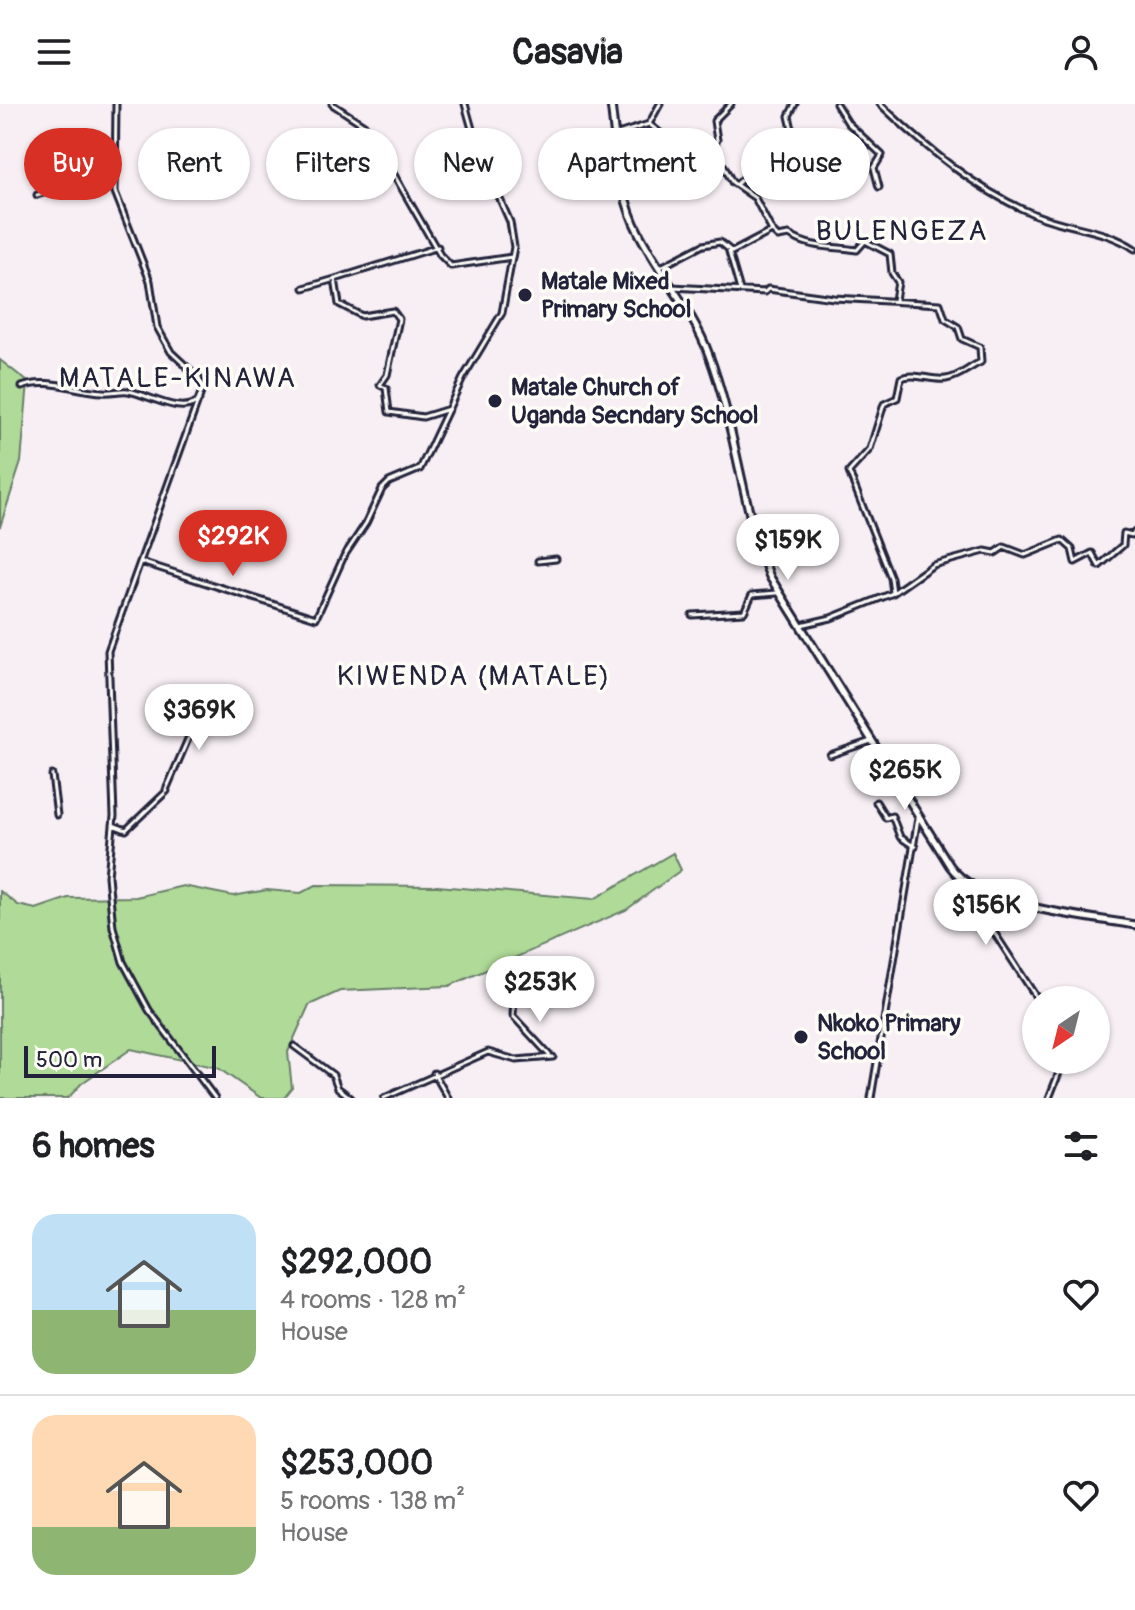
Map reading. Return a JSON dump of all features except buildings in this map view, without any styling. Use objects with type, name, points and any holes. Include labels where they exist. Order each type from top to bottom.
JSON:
[{"type":"street","points":[[115,128],[116,104]]},
{"type":"street","points":[[332,104],[366,128]]},
{"type":"street","points":[[140,561],[315,620],[344,556],[366,523],[382,489],[389,482],[420,469],[463,378],[502,313],[514,241],[510,222],[477,147],[465,104]]},
{"type":"street","points":[[611,104],[614,128]]},
{"type":"street","points":[[637,128],[649,124],[660,104]]},
{"type":"street","points":[[715,128],[714,121],[731,104]]},
{"type":"street","points":[[738,183],[768,156],[796,147],[789,116],[795,104]]},
{"type":"street","points":[[836,104],[848,123],[881,153],[874,168],[879,187]]},
{"type":"street","points":[[880,104],[932,149],[1003,199],[1046,219],[1110,237],[1135,249]]},
{"type":"street","points":[[649,124],[654,128]]},
{"type":"street","points":[[725,168],[732,182],[738,183],[744,192],[755,198],[778,237],[789,235],[802,244],[819,248],[857,250],[865,241],[890,254],[892,273],[898,282],[895,300]]},
{"type":"street","points":[[398,181],[451,266],[512,257]]},
{"type":"street","points":[[118,200],[152,291],[157,327],[171,352],[199,378],[201,399],[108,651],[113,825],[108,883],[113,927],[123,962],[149,1010],[215,1098]]},
{"type":"street","points":[[626,200],[659,268],[698,329],[717,377],[760,551],[777,593],[918,814],[921,825],[1029,986]]},
{"type":"street","points":[[729,251],[738,250],[772,231]]},
{"type":"street","points":[[659,268],[703,245],[720,242],[729,251],[740,290]]},
{"type":"street","points":[[304,288],[438,247]]},
{"type":"street","points":[[335,279],[336,302],[362,316],[393,311],[399,319],[387,375],[380,385],[386,388],[389,412],[423,417],[449,409]]},
{"type":"street","points":[[672,287],[765,292],[768,289],[834,298],[941,305],[945,319],[958,327],[964,341],[979,345],[983,357],[951,378],[901,378],[897,398],[884,404],[870,449],[849,472],[891,578],[893,593]]},
{"type":"street","points":[[22,387],[45,383],[102,392],[127,391],[155,401],[188,406],[201,399]]},
{"type":"street","points":[[794,620],[802,625],[831,618],[893,593],[933,565],[985,551],[995,553],[1004,547],[1025,555],[1062,540],[1072,549],[1075,562],[1092,553],[1099,566],[1123,545],[1124,533],[1132,535],[1135,532]]},
{"type":"street","points":[[538,561],[556,559]]},
{"type":"street","points":[[692,615],[744,612],[752,595],[777,593]]},
{"type":"street","points":[[113,825],[126,830],[166,791],[191,732],[218,709]]},
{"type":"street","points":[[830,755],[871,741]]},
{"type":"street","points":[[896,779],[922,773],[943,762]]},
{"type":"street","points":[[52,775],[57,815]]},
{"type":"street","points":[[876,802],[886,818],[892,816],[900,837],[915,847]]},
{"type":"street","points":[[871,1098],[921,825]]},
{"type":"street","points":[[958,877],[996,896],[1135,925]]},
{"type":"street","points":[[384,1098],[434,1073],[488,1052],[516,1060],[553,1057],[513,1016],[514,996],[520,992]]},
{"type":"street","points":[[294,1046],[333,1075],[338,1088],[351,1098]]},
{"type":"street","points":[[434,1073],[448,1098]]},
{"type":"street","points":[[1049,1098],[1058,1074]]},
{"type":"green space","points":[[0,360],[28,382],[21,462],[0,527]]},
{"type":"green space","points":[[673,853],[681,870],[626,910],[449,986],[340,991],[309,1005],[288,1052],[292,1088],[284,1098],[261,1098],[218,1068],[131,1049],[82,1083],[68,1098],[0,1098],[0,891],[18,905],[36,909],[68,898],[136,897],[183,886],[233,896],[267,890],[301,893],[316,885],[437,886],[594,899]]},
{"type":"place","name":"Matale Mixed Primary School","points":[[525,295]]},
{"type":"place","name":"Matale Church of Uganda Secndary School","points":[[495,401]]},
{"type":"place","name":"Nkoko Primary School","points":[[801,1037]]},
{"type":"district","name":"BULENGEZA","points":[[902,230]]},
{"type":"district","name":"MATALE-KINAWA","points":[[178,377]]},
{"type":"district","name":"KIWENDA (MATALE)","points":[[474,675]]}]
